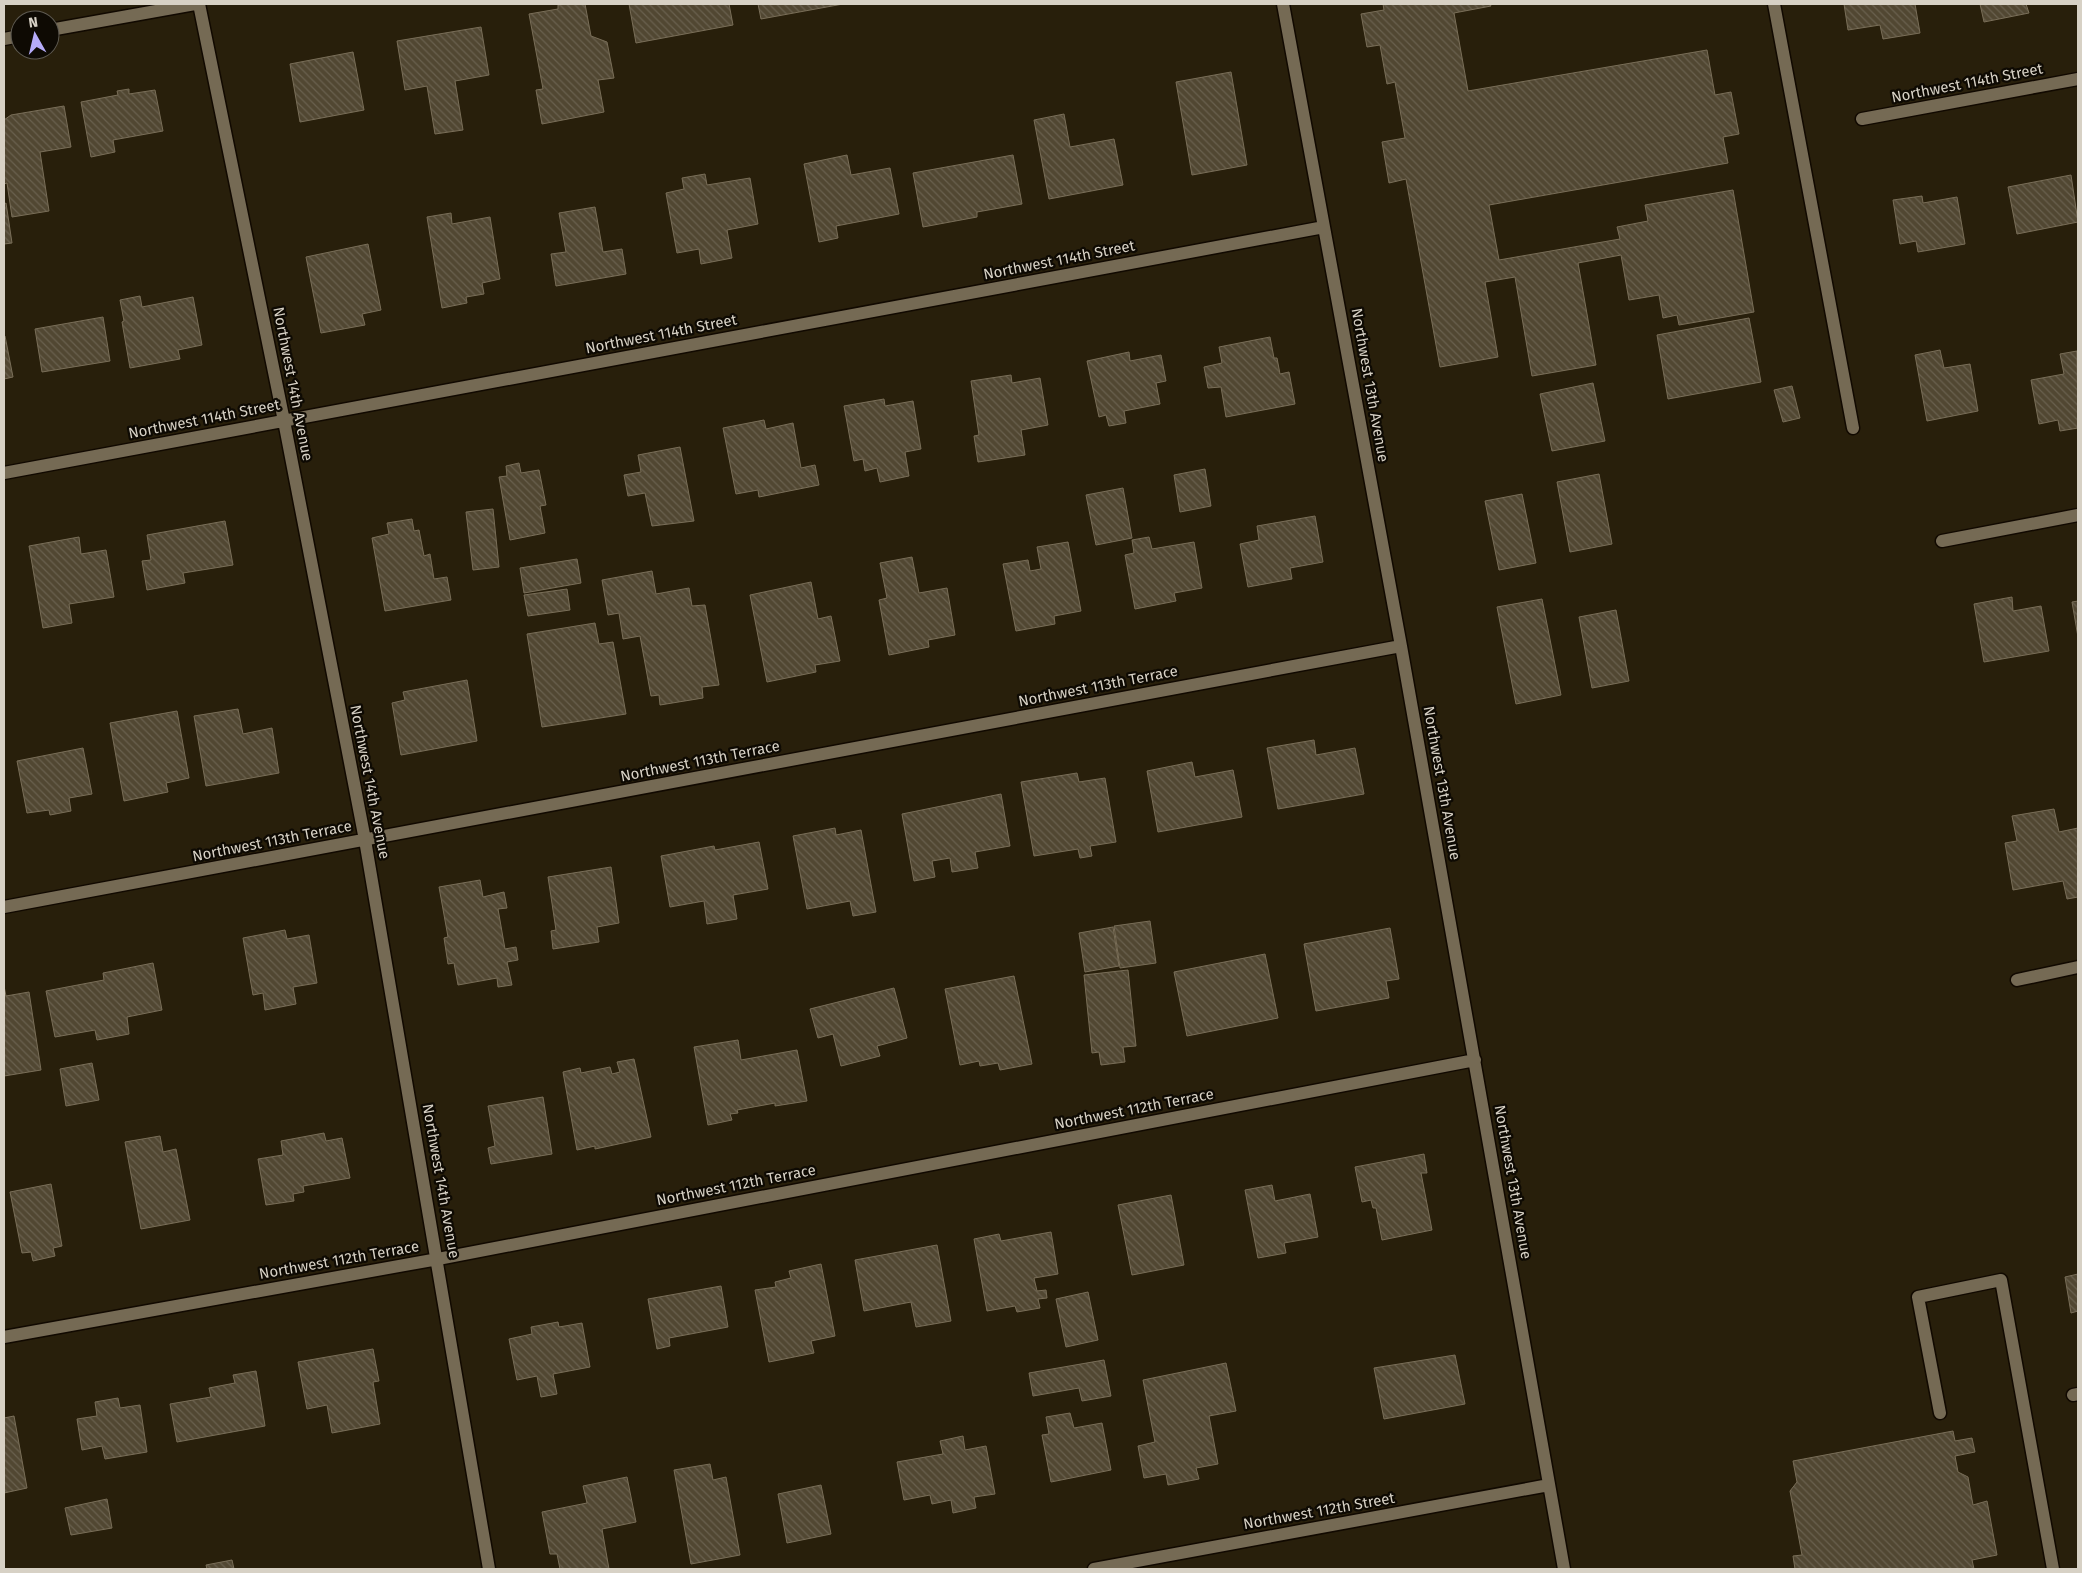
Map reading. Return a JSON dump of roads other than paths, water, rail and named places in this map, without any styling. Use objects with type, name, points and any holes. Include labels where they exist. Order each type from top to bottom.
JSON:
[{"type":"street","points":[[60,28],[194,4]]},
{"type":"street","name":"Northwest 14th Avenue","points":[[199,4],[284,420],[365,840],[438,1259],[489,1569]]},
{"type":"street","name":"Northwest 13th Avenue","points":[[1283,4],[1401,646],[1564,1569]]},
{"type":"street","points":[[1774,4],[1852,428]]},
{"type":"street","name":"Northwest 114th Street","points":[[1862,119],[2078,79]]},
{"type":"street","name":"Northwest 114th Street","points":[[4,473],[1324,227]]},
{"type":"street","points":[[1942,541],[2078,515]]},
{"type":"street","name":"Northwest 113th Terrace","points":[[4,907],[1401,646]]},
{"type":"street","points":[[2017,980],[2078,967]]},
{"type":"street","name":"Northwest 112th Terrace","points":[[4,1338],[438,1259],[1475,1060]]},
{"type":"street","points":[[1940,1413],[1918,1297],[2001,1280],[2053,1569]]},
{"type":"street","name":"Northwest 112th Street","points":[[1094,1569],[1549,1485]]}]
